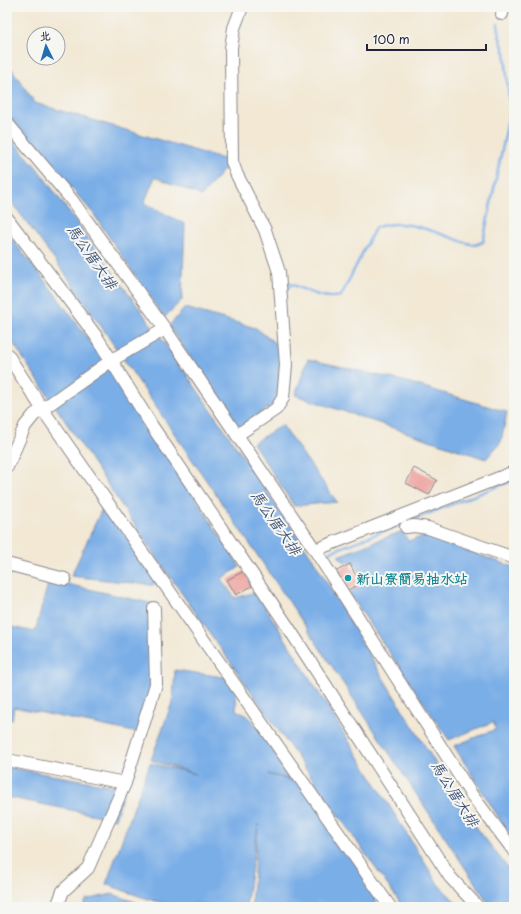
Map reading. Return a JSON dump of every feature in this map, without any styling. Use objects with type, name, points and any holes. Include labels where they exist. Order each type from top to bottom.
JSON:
[{"type":"street","points":[[238,438],[276,409],[283,398],[286,365],[279,272],[265,230],[232,162],[231,48],[234,28],[242,7]]},
{"type":"street","points":[[7,123],[71,199],[165,329],[315,550],[471,794],[514,852]]},
{"type":"street","points":[[7,218],[112,360],[152,426],[288,627],[450,878],[478,907]]},
{"type":"street","points":[[7,467],[25,426],[34,415],[112,360],[165,329]]},
{"type":"street","points":[[7,354],[13,369],[390,907]]},
{"type":"street","points":[[315,550],[514,472]]},
{"type":"street","points":[[406,527],[414,526],[428,528],[514,558]]},
{"type":"street","points":[[7,564],[65,579]]},
{"type":"street","points":[[57,907],[63,891],[88,868],[125,782],[156,684],[154,608]]},
{"type":"street","points":[[7,760],[125,782]]},
{"type":"water","points":[[7,62],[35,103],[227,160],[225,168],[202,196],[155,177],[144,203],[185,224],[182,300],[164,318],[93,213],[7,114]]},
{"type":"water","name":"馬公厝大排","points":[[7,134],[37,168],[174,356],[313,559],[380,673],[470,819],[514,876],[514,907],[491,907],[292,606],[66,275],[7,196]]},
{"type":"water","points":[[7,233],[39,273],[99,354],[240,567],[221,579],[235,598],[256,592],[438,884],[461,907],[403,907],[154,554],[7,334]]},
{"type":"water","points":[[185,308],[256,328],[285,351],[283,398],[238,428],[169,326]]},
{"type":"water","points":[[308,359],[407,382],[507,412],[501,442],[486,459],[295,395]]},
{"type":"water","points":[[282,425],[337,502],[294,506],[253,443]]},
{"type":"water","points":[[106,500],[168,587],[71,576]]},
{"type":"water","points":[[403,531],[408,541],[425,536],[514,567],[514,842],[454,746],[496,729],[493,722],[449,740],[349,593],[367,582],[353,561],[346,563],[338,556]]},
{"type":"water","points":[[49,580],[154,604],[158,685],[143,734],[14,707],[12,720],[7,719],[7,626],[35,632]]},
{"type":"water","points":[[175,670],[230,678],[237,689],[236,710],[248,716],[302,782],[268,774],[302,784],[375,891],[377,907],[251,907],[258,824],[246,907],[215,907],[197,903],[189,906],[166,904],[106,884],[150,763],[196,774],[151,760],[173,700]]},
{"type":"water","points":[[7,767],[125,788],[115,819],[7,797]]},
{"type":"water","points":[[112,894],[150,907],[83,907],[86,900]]},
{"type":"building","points":[[414,468],[437,480],[429,495],[406,483]]},
{"type":"building","name":"新山寮簡易抽水站","points":[[350,564],[360,584],[346,591],[335,572]]},
{"type":"building","points":[[244,571],[252,586],[236,595],[227,580]]},
{"type":"waterway","points":[[285,292],[291,284],[321,296],[341,296],[375,228],[386,225],[410,225],[475,245],[483,242],[510,111],[505,53],[500,39],[498,24]]},
{"type":"waterway","points":[[325,554],[514,480]]},
{"type":"place","name":"新山寮簡易抽水站","points":[[348,578]]}]
